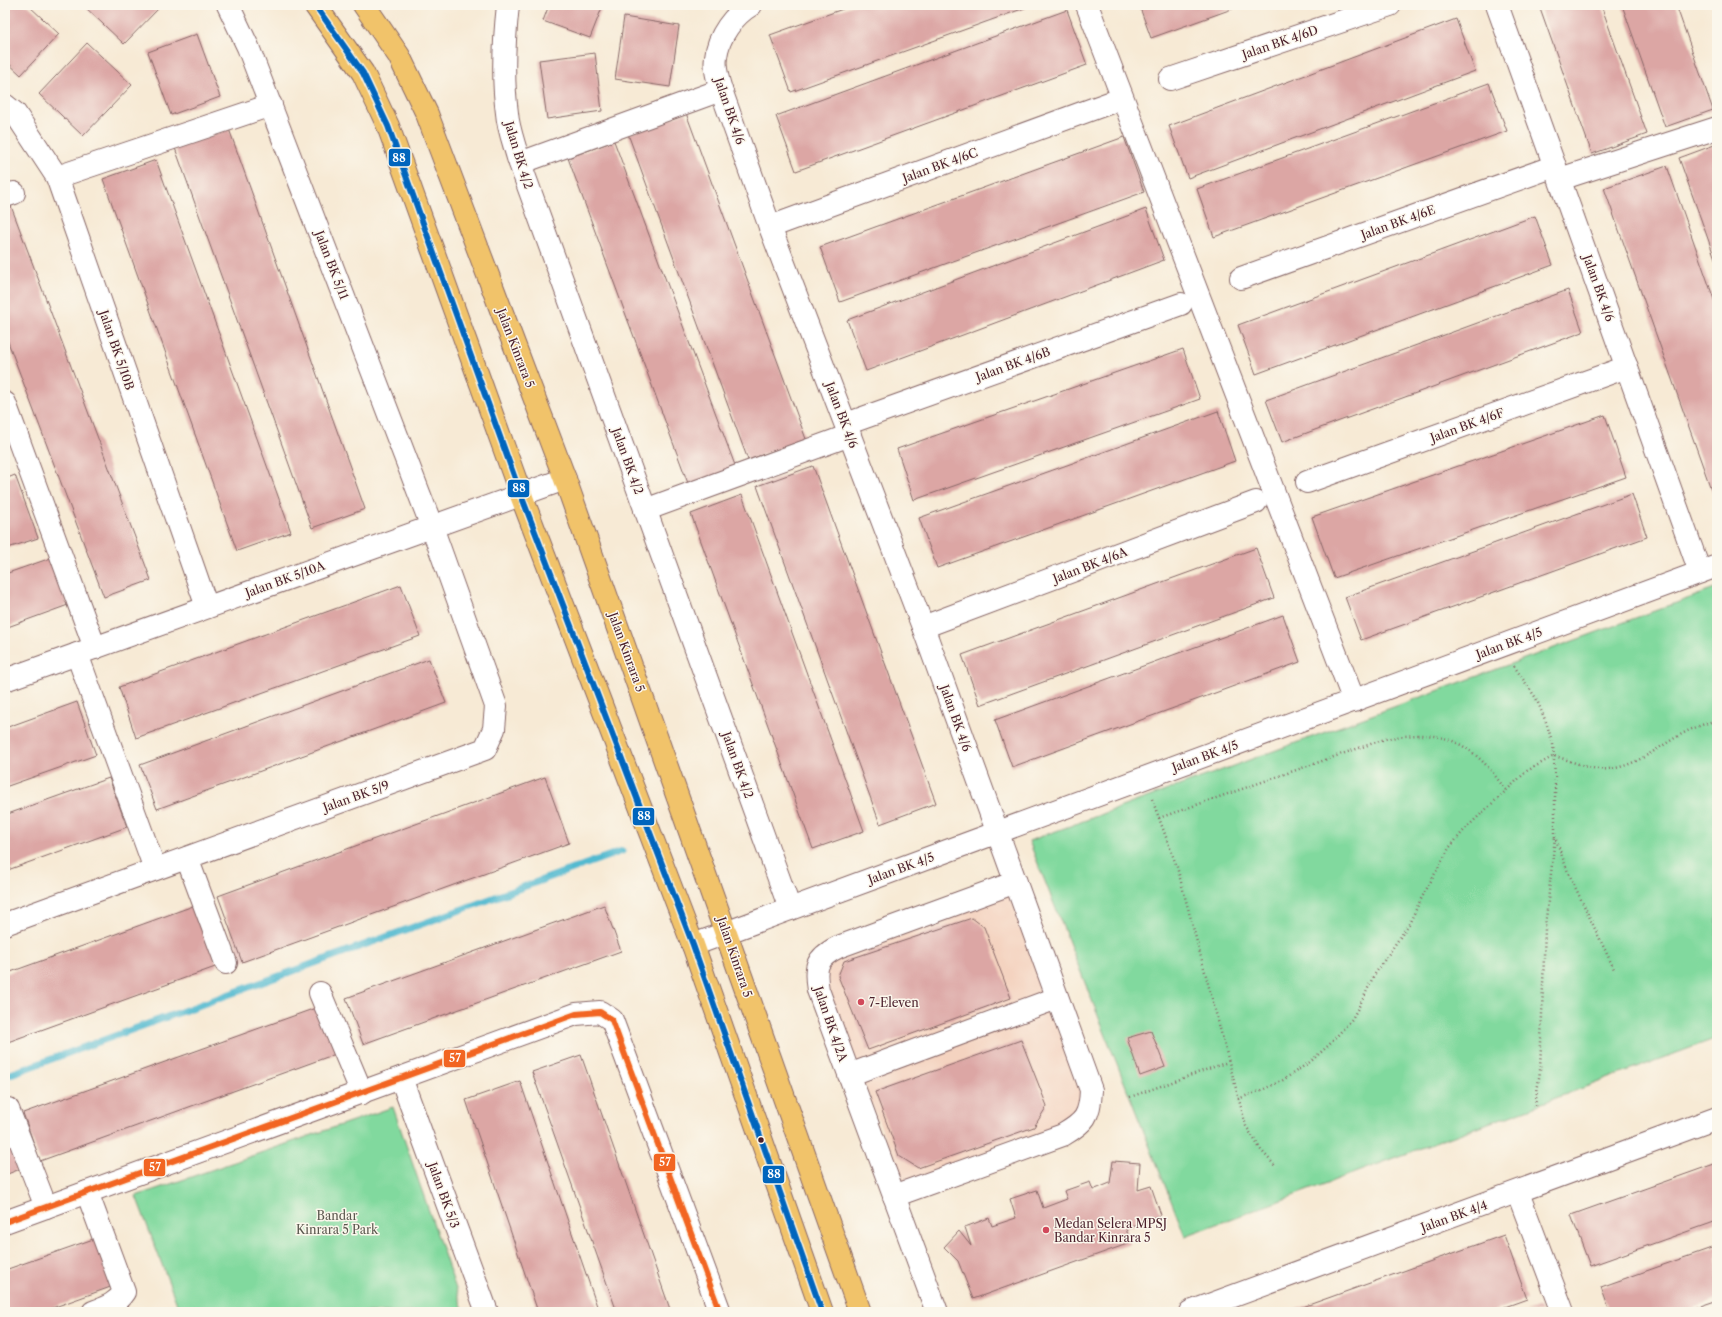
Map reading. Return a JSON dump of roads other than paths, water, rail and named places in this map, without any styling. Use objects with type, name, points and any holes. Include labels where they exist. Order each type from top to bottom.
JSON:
[{"type":"main road","points":[[315,5],[363,73],[388,126],[521,495],[693,945],[822,1312]]},
{"type":"main road","name":"Jalan Kinrara 5","points":[[364,5],[399,56],[427,114],[565,479],[860,1312]]},
{"type":"street","name":"Jalan BK 5/11","points":[[228,5],[248,47],[271,105],[432,526]]},
{"type":"street","name":"Jalan BK 4/2","points":[[508,5],[504,37],[504,76],[507,114],[520,163],[790,909]]},
{"type":"street","name":"Jalan BK 4/6","points":[[751,5],[742,10],[723,33],[716,57],[717,76],[721,90],[770,227],[923,627],[997,832]]},
{"type":"street","points":[[1087,5],[1354,701]]},
{"type":"street","name":"Jalan BK 4/6D","points":[[1170,79],[1390,5]]},
{"type":"street","name":"Jalan BK 4/6","points":[[1497,5],[1627,367],[1709,569]]},
{"type":"street","points":[[520,163],[721,90]]},
{"type":"street","name":"Jalan BK 4/6C","points":[[770,227],[1109,103]]},
{"type":"street","name":"Jalan BK 5/10B","points":[[5,105],[15,113],[57,177],[207,607]]},
{"type":"street","points":[[57,177],[271,105]]},
{"type":"street","name":"Jalan BK 4/6E","points":[[1241,278],[1557,172],[1717,128]]},
{"type":"street","name":"Jalan BK 4/6B","points":[[645,510],[848,430],[1181,304]]},
{"type":"street","name":"Jalan BK 4/6F","points":[[1307,482],[1627,367]]},
{"type":"street","points":[[5,403],[155,869]]},
{"type":"street","name":"Jalan BK 5/10A","points":[[5,680],[565,479]]},
{"type":"street","name":"Jalan BK 4/6A","points":[[923,627],[1256,502]]},
{"type":"street","name":"Jalan BK 5/9","points":[[5,924],[485,749],[494,729],[496,706],[432,526]]},
{"type":"street","name":"Jalan BK 4/5","points":[[693,945],[1709,569]]},
{"type":"street","points":[[894,1196],[1063,1135],[1085,1118],[1090,1105],[1091,1090],[997,832]]},
{"type":"street","points":[[187,858],[226,963]]},
{"type":"street","name":"Jalan BK 4/2A","points":[[937,1312],[818,990],[815,973],[819,961],[827,952],[838,947],[1016,882]]},
{"type":"street","points":[[320,993],[362,1093]]},
{"type":"street","points":[[849,1075],[1057,998]]},
{"type":"street","points":[[5,1222],[576,1014],[600,1012],[612,1020],[720,1312]]},
{"type":"street","name":"Jalan BK 5/3","points":[[401,1078],[487,1312]]},
{"type":"street","points":[[8,1109],[46,1207]]},
{"type":"street","name":"Jalan BK 4/4","points":[[1190,1312],[1518,1193],[1717,1118]]},
{"type":"street","points":[[87,1192],[124,1292],[112,1305],[93,1312]]},
{"type":"street","points":[[1518,1193],[1563,1312]]},
{"type":"waterway","points":[[5,1076],[622,851]]},
{"type":"place","name":"7-Eleven","points":[[861,1002]]},
{"type":"place","name":"Medan Selera MPSJ Bandar Kinrara 5","points":[[1046,1230]]},
{"type":"park label","name":"Bandar Kinrara 5 Park","points":[[337,1222]]}]
